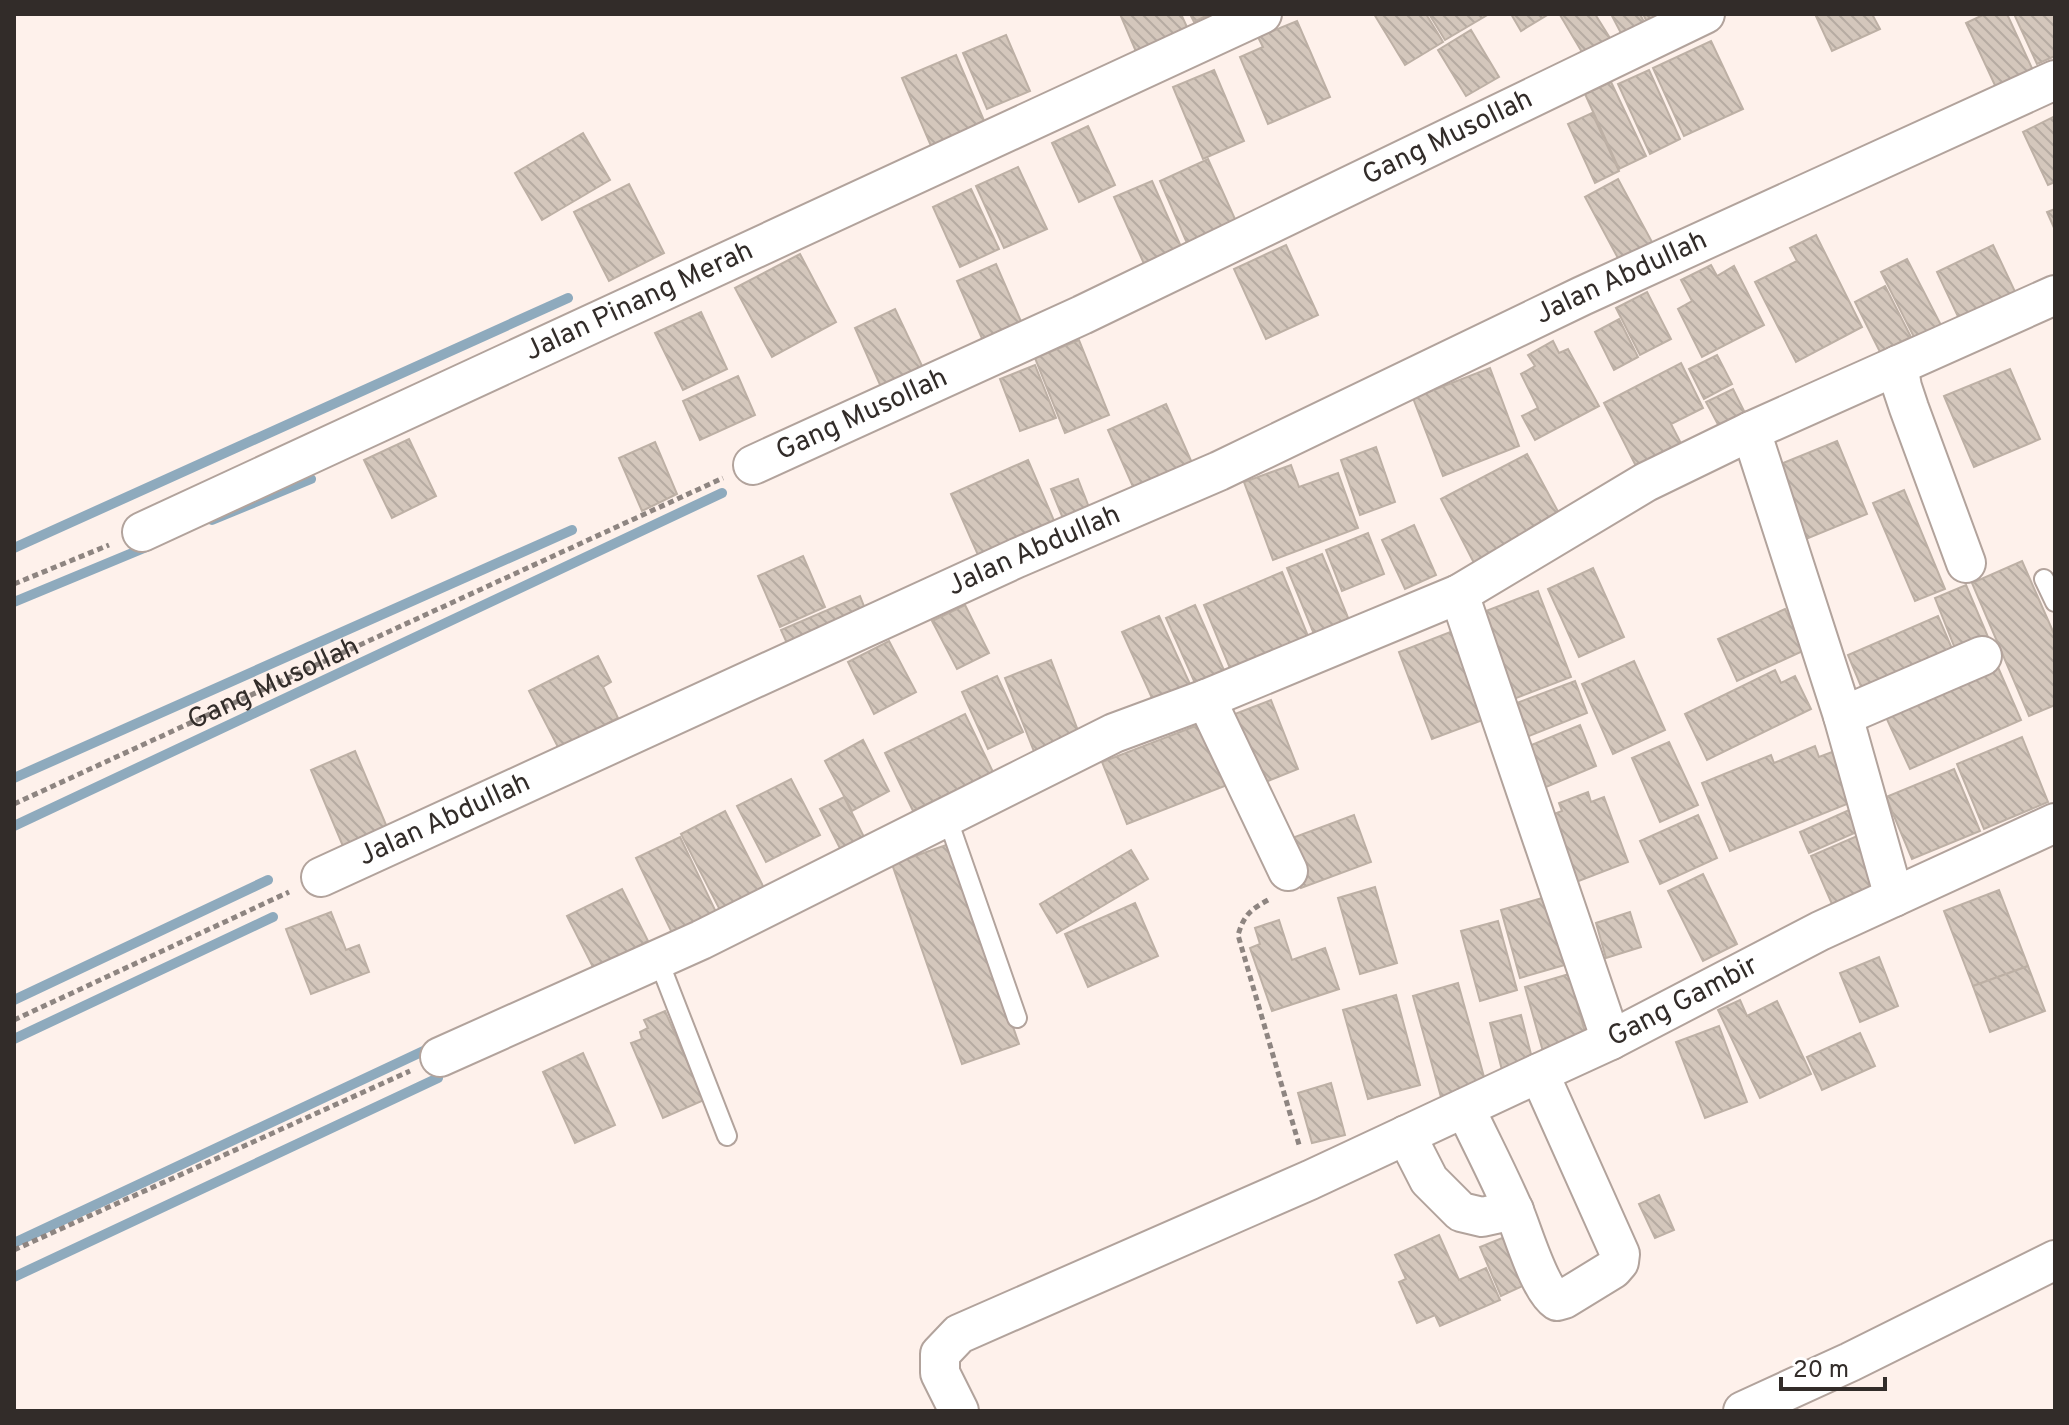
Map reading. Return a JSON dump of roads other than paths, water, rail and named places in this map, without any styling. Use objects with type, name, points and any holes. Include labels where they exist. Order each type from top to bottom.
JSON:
[{"type":"street","name":"Jalan Pinang Merah","points":[[142,532],[1262,14]]},
{"type":"street","name":"Gang Musollah","points":[[753,465],[1082,315],[1705,14]]},
{"type":"street","name":"Jalan Abdullah","points":[[321,877],[1017,558],[1219,471],[1582,296],[2055,80]]},
{"type":"street","points":[[440,1057],[658,959],[1114,733],[1206,699],[1459,594],[1646,482],[1751,431],[2055,295]]},
{"type":"street","points":[[1898,365],[1909,408],[1966,563]]},
{"type":"street","points":[[1751,431],[1843,716],[1894,897]]},
{"type":"street","points":[[1459,594],[1611,1040]]},
{"type":"street","points":[[1843,716],[1982,656]]},
{"type":"street","points":[[1206,699],[1288,871]]},
{"type":"street","name":"Gang Gambir","points":[[959,1411],[940,1373],[940,1354],[959,1334],[1310,1180],[1611,1040],[1820,931],[2055,823]]},
{"type":"street","points":[[1465,1108],[1514,1210],[1542,1281],[1551,1298],[1557,1301],[1564,1299],[1613,1269],[1619,1262],[1620,1254],[1539,1073]]},
{"type":"street","points":[[1406,1135],[1429,1180],[1461,1212],[1482,1217],[1514,1210]]},
{"type":"street","points":[[1743,1411],[1850,1362],[2055,1260]]},
{"type":"lane","points":[[2044,579],[2055,602]]},
{"type":"lane","points":[[947,817],[1017,1018]]},
{"type":"lane","points":[[658,959],[727,1136]]},
{"type":"waterway","points":[[14,548],[568,298]]},
{"type":"waterway","points":[[212,520],[311,479]]},
{"type":"waterway","points":[[14,826],[722,493]]},
{"type":"waterway","points":[[14,778],[572,530]]},
{"type":"waterway","points":[[14,602],[149,546]]},
{"type":"waterway","points":[[14,1000],[268,880]]},
{"type":"waterway","points":[[14,1039],[273,917]]},
{"type":"waterway","points":[[14,1243],[432,1047]]},
{"type":"waterway","points":[[14,1277],[438,1078]]}]
